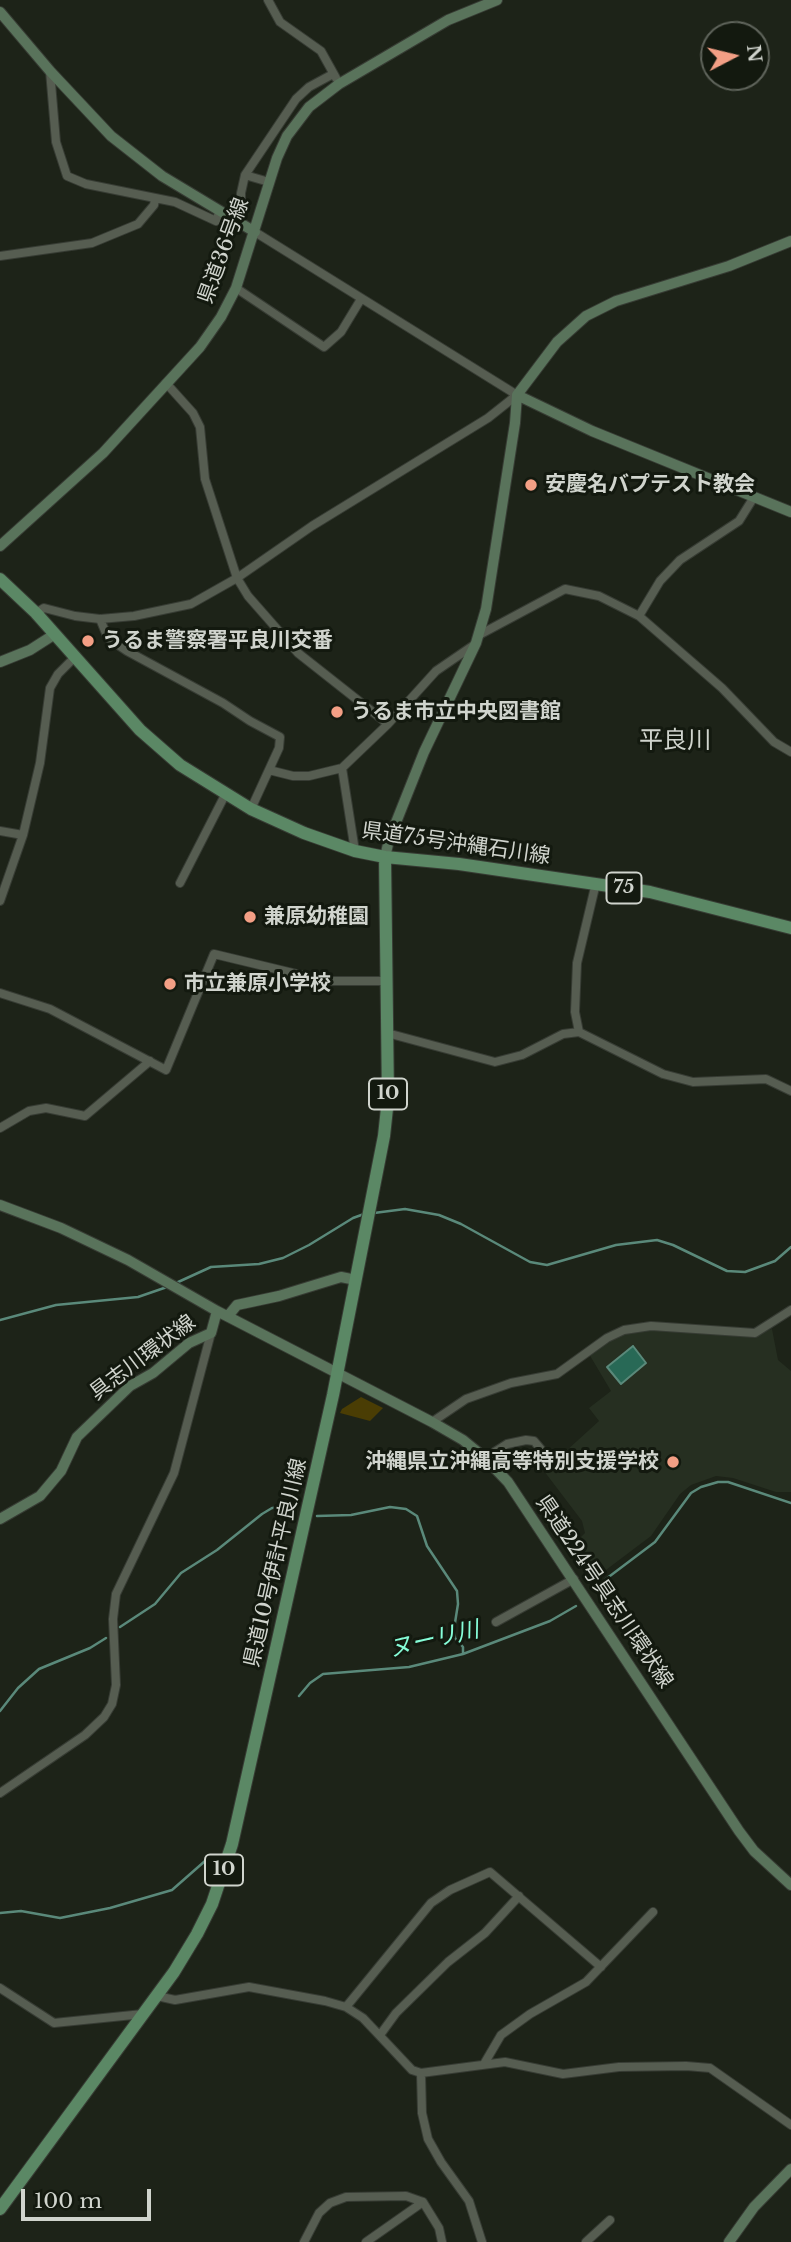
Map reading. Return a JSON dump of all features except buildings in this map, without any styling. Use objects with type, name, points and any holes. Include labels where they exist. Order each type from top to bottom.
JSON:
[{"type":"main road","name":"県道36号線","points":[[0,546],[103,453],[211,331],[236,288],[269,182],[287,136],[309,107],[336,79],[448,20],[497,0]]},
{"type":"main road","points":[[0,12],[50,71],[127,150],[219,213],[254,232]]},
{"type":"main road","points":[[385,857],[389,840],[424,752],[477,639],[492,580],[517,395],[557,342],[586,316],[616,301],[719,269],[791,241]]},
{"type":"main road","points":[[517,395],[593,431],[791,512]]},
{"type":"main road","name":"県道75号沖縄石川線","points":[[0,579],[36,613],[140,730],[180,765],[225,795],[304,833],[355,851],[385,857],[459,864],[650,892],[791,928]]},
{"type":"main road","points":[[0,662],[30,650],[55,634]]},
{"type":"main road","name":"県道10号伊計平良川線","points":[[0,2209],[157,1996],[197,1934],[218,1888],[232,1844],[337,1373],[384,1136],[388,1099],[385,857]]},
{"type":"main road","name":"具志川環状線","points":[[0,1205],[96,1244],[337,1373]]},
{"type":"main road","name":"具志川環状線","points":[[0,1519],[40,1496],[61,1471],[77,1437],[130,1386],[153,1373],[189,1343],[211,1333],[223,1314],[237,1305],[341,1278],[356,1280]]},
{"type":"main road","name":"県道224号具志川環状線","points":[[337,1373],[463,1440],[508,1482],[739,1831],[754,1851],[788,1879]]},
{"type":"main road","points":[[729,2242],[754,2207],[791,2169]]},
{"type":"street","points":[[241,208],[245,175],[296,99],[309,87],[336,79],[321,51],[280,22],[268,0]]},
{"type":"street","points":[[50,71],[56,142],[67,176],[86,184],[174,202],[216,221],[219,213]]},
{"type":"street","points":[[245,175],[269,182]]},
{"type":"street","points":[[0,256],[92,243],[138,224],[155,199]]},
{"type":"street","points":[[36,613],[44,608],[100,619],[134,616],[191,604],[237,578],[312,526],[488,418],[517,395],[254,232]]},
{"type":"street","points":[[236,288],[324,347],[341,332],[362,299]]},
{"type":"street","points":[[166,383],[194,413],[200,427],[205,479],[237,578],[248,596],[298,653],[388,724]]},
{"type":"street","points":[[639,616],[660,581],[680,560],[739,521],[754,497]]},
{"type":"street","points":[[269,769],[293,776],[309,776],[342,768],[388,724],[436,671],[477,639],[565,589],[599,596],[639,616],[722,688],[774,742],[791,752]]},
{"type":"street","points":[[100,619],[108,638],[127,651],[280,737],[279,748],[251,809]]},
{"type":"street","points":[[0,901],[23,835],[40,763],[50,688],[58,674],[75,657]]},
{"type":"street","points":[[342,768],[355,851]]},
{"type":"street","points":[[180,883],[225,795]]},
{"type":"street","points":[[0,831],[23,835]]},
{"type":"street","points":[[579,1032],[575,1012],[577,963],[596,883]]},
{"type":"street","points":[[0,993],[50,1009],[166,1070],[214,954],[326,981],[387,981]]},
{"type":"street","points":[[387,1033],[495,1062],[522,1055],[563,1034],[579,1032],[663,1073],[693,1082],[766,1079],[791,1091]]},
{"type":"street","points":[[0,1128],[29,1111],[46,1108],[85,1116],[150,1061]]},
{"type":"street","points":[[432,1422],[466,1399],[511,1383],[557,1374],[607,1338],[624,1330],[651,1326],[754,1333],[791,1310]]},
{"type":"street","points":[[0,1793],[85,1735],[104,1717],[112,1704],[116,1685],[113,1619],[116,1594],[174,1473],[211,1333]]},
{"type":"street","points":[[485,1458],[507,1444],[526,1440],[534,1441],[545,1454]]},
{"type":"street","points":[[496,1622],[574,1579]]},
{"type":"street","points":[[346,2007],[432,1903],[441,1895],[490,1872],[601,1967]]},
{"type":"street","points":[[380,2035],[396,2013],[448,1962],[485,1933],[519,1896]]},
{"type":"street","points":[[484,2064],[501,2035],[530,2014],[586,1982],[653,1912]]},
{"type":"street","points":[[157,1996],[175,2000],[249,1987],[346,2007],[363,2018],[412,2070],[421,2073],[505,2062],[563,2074],[619,2067],[710,2068],[791,2125]]},
{"type":"street","points":[[0,1988],[54,2023],[144,2014]]},
{"type":"street","points":[[421,2073],[422,2113],[428,2138],[441,2162],[470,2201],[482,2242]]},
{"type":"street","points":[[304,2242],[319,2213],[330,2203],[346,2197],[406,2196],[423,2202],[439,2228],[442,2242]]},
{"type":"street","points":[[366,2242],[423,2202]]},
{"type":"street","points":[[586,2242],[610,2220]]},
{"type":"shaded area","name":"沖縄県立沖縄高等特別支援学校","points":[[772,1329],[778,1360],[791,1371],[791,1492],[776,1492],[733,1478],[716,1476],[691,1485],[680,1494],[651,1536],[590,1582],[569,1549],[585,1533],[582,1521],[544,1471],[599,1421],[589,1408],[611,1391],[589,1354],[624,1333],[651,1330],[750,1336]]},
{"type":"shaded area","points":[[633,1346],[646,1363],[621,1384],[607,1367]]},
{"type":"shaded area","points":[[361,1397],[383,1408],[370,1421],[340,1413],[342,1409]]},
{"type":"waterway","points":[[374,1213],[405,1209],[439,1215],[530,1262],[547,1265],[616,1245],[657,1240],[727,1271],[745,1272],[775,1261],[791,1247]]},
{"type":"waterway","points":[[176,1283],[211,1267],[259,1264],[283,1258],[364,1214]]},
{"type":"waterway","points":[[0,1320],[56,1305],[138,1297],[167,1287]]},
{"type":"waterway","name":"ヌーリ川","points":[[594,1588],[655,1542],[691,1493],[701,1487],[728,1482],[791,1503]]},
{"type":"waterway","points":[[317,1516],[351,1515],[390,1507],[406,1509],[417,1516],[427,1546],[457,1591],[454,1629],[455,1638],[463,1647],[463,1654]]},
{"type":"waterway","points":[[120,1627],[155,1604],[181,1573],[217,1550],[262,1514],[272,1508],[294,1509]]},
{"type":"waterway","name":"ヌーリ川","points":[[299,1696],[310,1683],[323,1674],[409,1667],[463,1654],[550,1621],[576,1606]]},
{"type":"waterway","points":[[0,1711],[18,1688],[39,1669],[90,1648],[106,1638]]},
{"type":"waterway","name":"ヌーリ川","points":[[0,1913],[21,1911],[60,1918],[110,1908],[172,1890],[205,1861]]},
{"type":"place","name":"安慶名バプテスト教会","points":[[531,485]]},
{"type":"place","name":"うるま警察署平良川交番","points":[[88,641]]},
{"type":"place","name":"うるま市立中央図書館","points":[[337,712]]},
{"type":"place","name":"兼原幼稚園","points":[[250,917]]},
{"type":"place","name":"市立兼原小学校","points":[[170,984]]},
{"type":"place","name":"沖縄県立沖縄高等特別支援学校","points":[[673,1462]]},
{"type":"district","name":"平良川","points":[[675,741]]}]
